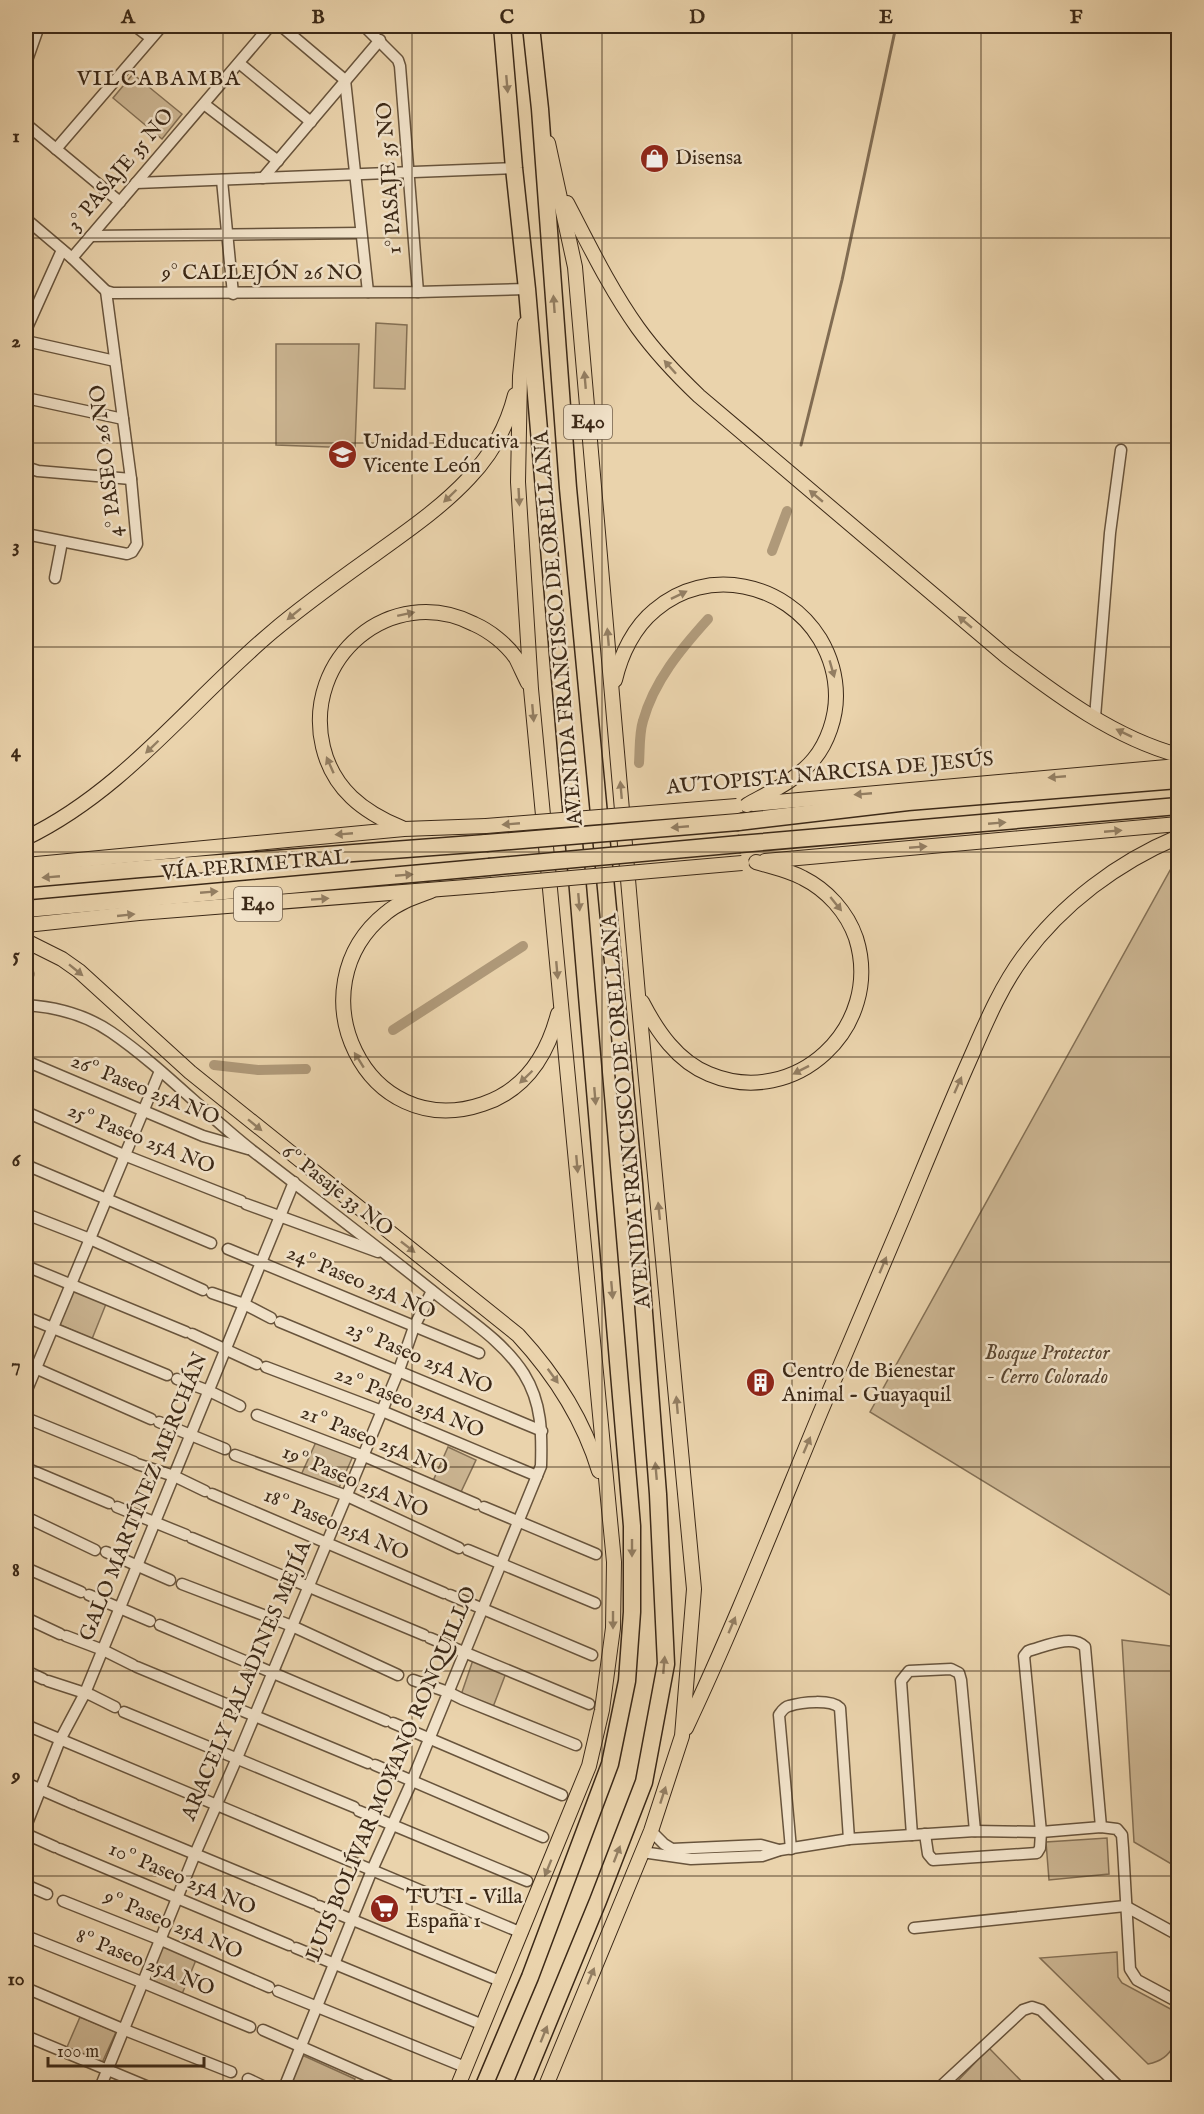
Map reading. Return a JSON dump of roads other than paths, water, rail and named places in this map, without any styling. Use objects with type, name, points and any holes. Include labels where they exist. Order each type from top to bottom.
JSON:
[{"type":"highway","name":"AVENIDA FRANCISCO DE ORELLANA","points":[[483,2088],[530,1977],[610,1764],[627,1680],[632,1612],[632,1526],[528,289],[514,168],[502,26]]},
{"type":"highway","name":"AVENIDA FRANCISCO DE ORELLANA","points":[[521,2088],[644,1782],[666,1664],[658,1494],[634,1183],[568,488],[540,109],[531,26]]},
{"type":"highway","name":"AUTOPISTA NARCISA DE JESÚS","points":[[486,835],[741,811],[908,802],[1179,780]]},
{"type":"highway","name":"VÍA PERIMETRAL","points":[[26,909],[1179,806]]},
{"type":"highway","name":"VÍA PERIMETRAL","points":[[26,879],[486,835]]},
{"type":"main road","name":"AVENIDA FRANCISCO DE ORELLANA","points":[[540,109],[559,188],[574,267],[638,995],[694,1589],[682,1736],[651,1831],[545,2088]]},
{"type":"main road","points":[[559,188],[625,308],[655,350],[676,374],[708,404],[1044,686],[1137,739],[1179,755]]},
{"type":"main road","name":"AVENIDA FRANCISCO DE ORELLANA","points":[[457,2088],[589,1766],[602,1710],[613,1628],[614,1562],[531,690],[519,482],[520,376],[528,289]]},
{"type":"main road","points":[[26,838],[66,817],[102,791],[139,759],[270,634],[314,598],[431,513],[449,497],[481,464],[498,439],[512,409],[520,376]]},
{"type":"main road","points":[[612,691],[621,660],[640,627],[655,610],[689,591],[715,586],[751,587],[776,596],[799,612],[818,636],[831,663],[836,691],[833,718],[824,746],[807,767],[741,811]]},
{"type":"main road","points":[[404,829],[360,806],[341,785],[326,758],[320,728],[321,700],[330,675],[346,649],[367,631],[393,617],[423,611],[450,614],[479,626],[505,646],[516,658],[531,690]]},
{"type":"main road","name":"AUTOPISTA NARCISA DE JESÚS","points":[[741,811],[1179,766]]},
{"type":"main road","points":[[749,862],[1179,824]]},
{"type":"main road","name":"VÍA PERIMETRAL","points":[[26,865],[404,829],[486,835]]},
{"type":"main road","points":[[682,1736],[721,1652],[995,1002],[1024,955],[1043,933],[1082,896],[1101,880],[1129,862],[1179,837]]},
{"type":"main road","points":[[638,995],[655,1028],[672,1048],[696,1067],[724,1079],[758,1082],[786,1078],[812,1064],[834,1045],[853,1014],[860,987],[860,959],[854,932],[839,907],[817,886],[788,871],[749,862]]},
{"type":"main road","name":"VÍA PERIMETRAL","points":[[26,925],[139,913],[430,891],[749,862]]},
{"type":"main road","points":[[430,891],[404,901],[379,919],[359,946],[347,972],[342,999],[345,1028],[356,1056],[376,1080],[401,1100],[429,1110],[461,1110],[493,1101],[518,1085],[536,1066],[549,1045],[560,1007]]},
{"type":"main road","points":[[26,941],[62,959],[79,971],[190,1072],[518,1335],[540,1359],[572,1405],[591,1446],[608,1499]]},
{"type":"street","points":[[26,63],[39,26]]},
{"type":"street","points":[[135,26],[151,38]]},
{"type":"street","points":[[56,149],[162,26]]},
{"type":"street","name":"3° PASAJE 35 NO","points":[[72,258],[270,26]]},
{"type":"street","points":[[281,26],[345,80],[368,292]]},
{"type":"street","points":[[263,178],[380,40],[364,26]]},
{"type":"street","name":"1° PASAJE 35 NO","points":[[380,40],[398,60],[403,79],[418,292]]},
{"type":"street","points":[[239,63],[311,122]]},
{"type":"street","points":[[204,104],[278,161]]},
{"type":"street","points":[[26,124],[120,202]]},
{"type":"street","points":[[136,183],[514,168]]},
{"type":"street","points":[[222,180],[233,294]]},
{"type":"street","points":[[26,219],[106,291]]},
{"type":"street","points":[[91,236],[361,233]]},
{"type":"street","points":[[26,330],[62,250]]},
{"type":"street","name":"9° CALLEJÓN 26 NO","points":[[106,291],[113,293],[233,294],[528,289]]},
{"type":"street","name":"4° PASEO 26 NO","points":[[26,534],[127,554],[132,552],[137,544],[131,479],[106,291]]},
{"type":"street","points":[[26,341],[115,361]]},
{"type":"street","points":[[26,398],[123,419]]},
{"type":"street","points":[[1095,717],[1110,533],[1121,450]]},
{"type":"street","points":[[26,467],[38,471],[131,479]]},
{"type":"street","points":[[55,578],[62,542]]},
{"type":"street","name":"6º Pasaje 33 NO","points":[[26,1005],[47,1006],[80,1016],[110,1032],[160,1071],[252,1150],[503,1348],[524,1374],[537,1401],[542,1431],[541,1466],[537,1476]]},
{"type":"street","name":"26º Paseo 25A NO","points":[[26,1061],[203,1136],[252,1150]]},
{"type":"street","points":[[26,1392],[31,1366],[52,1328],[160,1071]]},
{"type":"street","name":"25º Paseo 25A NO","points":[[26,1112],[124,1155],[244,1203],[388,1255]]},
{"type":"street","points":[[26,1165],[211,1243]]},
{"type":"street","name":"GALO MARTÍNEZ MERCHÁN","points":[[26,1826],[60,1740],[85,1693],[103,1650],[294,1182]]},
{"type":"street","name":"23º Paseo 25A NO","points":[[26,1214],[542,1431]]},
{"type":"street","name":"24º Paseo 25A NO","points":[[228,1249],[479,1353]]},
{"type":"street","name":"22º Paseo 25A NO","points":[[26,1266],[262,1365],[382,1411],[537,1476]]},
{"type":"street","name":"ARACELY PALADINES MEJÍA","points":[[100,2088],[177,1897],[364,1456],[414,1327],[432,1291]]},
{"type":"street","points":[[26,1317],[209,1390],[240,1406]]},
{"type":"street","points":[[31,1366],[225,1449]]},
{"type":"street","name":"21º Paseo 25A NO","points":[[257,1415],[364,1456],[596,1554]]},
{"type":"street","name":"18º Paseo 25A NO","points":[[26,1418],[135,1463],[174,1476],[208,1493],[592,1655]]},
{"type":"street","name":"19º Paseo 25A NO","points":[[235,1455],[347,1496],[463,1549],[502,1563],[595,1603]]},
{"type":"street","points":[[26,1468],[589,1704]]},
{"type":"street","name":"LUIS BOLÍVAR MOYANO RONQUILLO","points":[[284,2088],[372,1870],[412,1781],[537,1476]]},
{"type":"street","points":[[26,1517],[170,1580]]},
{"type":"street","points":[[26,1568],[562,1795]]},
{"type":"street","points":[[182,1584],[292,1626],[398,1675]]},
{"type":"street","points":[[26,1618],[543,1837]]},
{"type":"street","points":[[925,1834],[928,1854],[933,1860],[1037,1853],[1040,1848],[1041,1832],[1024,1656],[1028,1651],[1071,1640],[1080,1642],[1085,1647],[1101,1827]]},
{"type":"street","points":[[912,1835],[901,1682],[909,1671],[951,1669],[958,1673],[961,1680],[975,1831]]},
{"type":"street","points":[[26,1671],[85,1693],[527,1881]]},
{"type":"street","points":[[413,1680],[448,1692],[576,1745]]},
{"type":"street","points":[[785,1850],[779,1715],[789,1706],[828,1702],[835,1703],[840,1708],[849,1839]]},
{"type":"street","points":[[26,1725],[522,1933]]},
{"type":"street","points":[[26,1783],[500,1981]]},
{"type":"street","points":[[642,1852],[672,1853],[691,1859],[762,1856],[849,1839],[975,1831],[1041,1832],[1101,1827],[1117,1829],[1122,1835],[1125,1906],[1132,1975],[1137,1980],[1179,2002]]},
{"type":"street","points":[[651,1831],[672,1853]]},
{"type":"street","name":"10º Paseo 25A NO","points":[[26,1834],[483,2025]]},
{"type":"street","points":[[26,1885],[47,1893]]},
{"type":"street","name":"9º Paseo 25A NO","points":[[63,1901],[465,2067]]},
{"type":"street","points":[[914,1928],[1125,1906],[1179,1935]]},
{"type":"street","name":"8º Paseo 25A NO","points":[[26,1936],[250,2027]]},
{"type":"street","points":[[26,1988],[231,2072]]},
{"type":"street","points":[[939,2088],[1023,2010],[1032,2007],[1041,2010],[1120,2088]]},
{"type":"street","points":[[262,2030],[301,2049],[395,2088]]},
{"type":"street","points":[[26,2036],[151,2088]]},
{"type":"street","points":[[248,2079],[267,2088]]},
{"type":"waterway","points":[[801,445],[842,280],[896,26]]},
{"type":"waterway","points":[[772,551],[787,511]]},
{"type":"waterway","points":[[639,763],[642,726],[654,692],[678,654],[708,619]]},
{"type":"waterway","points":[[393,1030],[523,946]]},
{"type":"waterway","points":[[26,973],[30,974]]},
{"type":"waterway","points":[[214,1065],[258,1070],[306,1069]]},
{"type":"place","name":"Disensa","points":[[654,158]]},
{"type":"place","name":"Unidad Educativa Vicente León","points":[[342,454]]},
{"type":"place","name":"Centro de Bienestar Animal - Guayaquil","points":[[761,1383]]},
{"type":"place","name":"TUTI - Villa España 1","points":[[385,1909]]},
{"type":"district","name":"VILCABAMBA","points":[[159,79]]},
{"type":"park label","name":"Bosque Protector - Cerro Colorado","points":[[1047,1365]]}]
